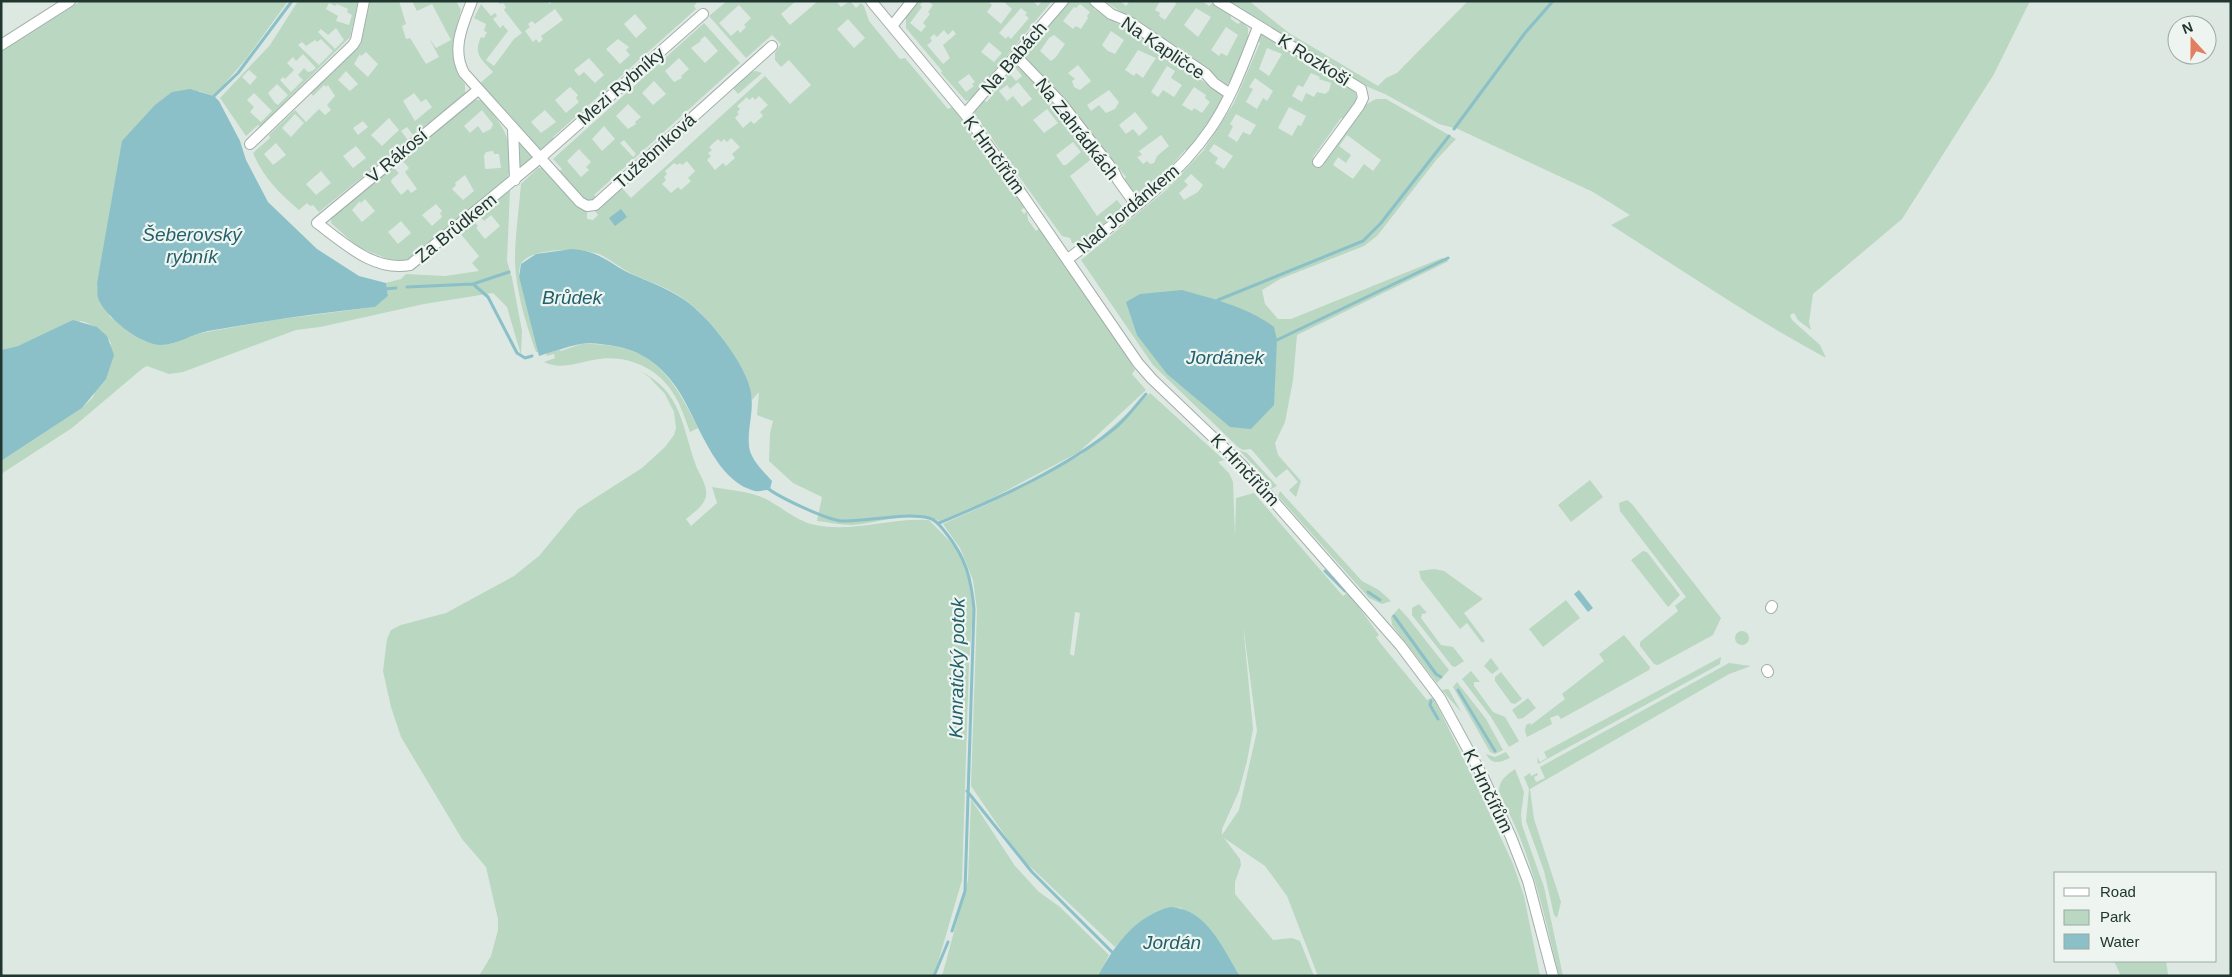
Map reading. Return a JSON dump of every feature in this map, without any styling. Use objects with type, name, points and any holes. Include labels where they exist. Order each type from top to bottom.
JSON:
[{"type":"street","points":[[1,45],[70,1]]},
{"type":"street","points":[[250,144],[353,45],[356,40],[364,1]]},
{"type":"street","points":[[472,1],[459,37],[459,61],[464,73],[540,158]]},
{"type":"street","name":"K Hrnčířům","points":[[871,1],[965,114],[1068,259],[1144,371],[1241,464],[1400,645],[1440,698],[1484,779],[1511,837],[1530,889],[1553,976]]},
{"type":"street","points":[[892,26],[912,1]]},
{"type":"street","name":"Na Babách","points":[[965,114],[1063,1]]},
{"type":"street","name":"Na Kapličce","points":[[1095,1],[1111,14],[1128,21],[1160,43],[1230,94]]},
{"type":"street","name":"K Rozkoši","points":[[1218,1],[1258,27],[1270,32],[1362,92],[1363,98],[1359,106],[1318,162]]},
{"type":"street","name":"Mezi Rybníky","points":[[515,180],[703,14]]},
{"type":"street","name":"Nad Jordánkem","points":[[1068,259],[1166,180],[1200,144],[1230,94],[1258,27]]},
{"type":"street","name":"Tužebníková","points":[[540,158],[580,202],[587,206],[595,205],[772,46]]},
{"type":"street","name":"Na Zahrádkách","points":[[1016,56],[1062,104],[1113,170],[1136,205]]},
{"type":"street","name":"V Rákosí","points":[[317,223],[478,90]]},
{"type":"street","points":[[513,129],[515,180]]},
{"type":"street","name":"Za Brůdkem","points":[[317,223],[359,255],[396,268],[410,265],[515,180]]},
{"type":"green space","points":[[81,1],[288,1],[246,59],[214,96],[199,91],[104,247],[97,283],[110,317],[143,340],[160,345],[171,344],[201,333],[274,320],[375,307],[388,296],[386,283],[401,279],[406,274],[445,276],[479,271],[472,263],[479,256],[459,232],[473,220],[478,226],[476,228],[485,239],[500,226],[491,215],[484,221],[479,215],[510,190],[507,261],[522,331],[521,355],[507,307],[493,293],[424,304],[320,327],[296,330],[183,372],[169,374],[147,366],[72,428],[1,474],[1,461],[82,408],[93,397],[111,343],[98,329],[81,321],[18,346],[1,350],[1,51]]},
{"type":"green space","points":[[298,1],[358,1],[350,37],[260,127],[258,125],[246,136],[220,98],[270,45]],"holes":[[[329,3],[348,9],[347,12],[352,15],[349,25],[336,21],[338,16],[326,9]],[[336,28],[344,40],[335,49],[318,32],[321,29],[328,35]],[[321,39],[333,51],[319,65],[298,45],[302,42],[306,46],[315,40],[317,42]],[[303,54],[316,68],[308,72],[304,68],[298,75],[303,80],[291,92],[280,80],[283,77],[285,79],[294,70],[287,63],[293,57],[296,61]],[[249,70],[257,77],[250,85],[242,77]],[[277,84],[288,95],[278,105],[268,93]],[[254,93],[272,111],[261,122],[250,112],[254,107],[247,100]]]},
{"type":"green space","points":[[370,1],[399,1],[406,24],[402,26],[406,39],[410,38],[426,64],[439,57],[429,38],[436,48],[451,40],[432,4],[417,11],[412,1],[456,1],[461,10],[453,48],[455,67],[465,84],[465,94],[413,135],[407,127],[401,131],[408,140],[319,212],[313,205],[310,206],[307,203],[299,210],[272,184],[253,153],[270,138],[269,135],[295,110],[306,122],[319,109],[325,115],[331,110],[327,105],[335,96],[328,85],[326,87],[324,85],[313,96],[311,93],[361,44]],"holes":[[[366,52],[378,64],[368,77],[354,64],[360,54],[361,56]],[[346,71],[358,84],[350,91],[338,80]],[[414,93],[421,102],[426,99],[432,107],[415,121],[403,101]],[[295,114],[304,123],[291,137],[282,128]],[[389,118],[399,130],[382,146],[371,135]],[[363,121],[368,127],[358,135],[353,128]],[[276,143],[286,155],[273,165],[264,154]],[[356,146],[366,158],[353,168],[343,156]],[[321,171],[331,183],[316,195],[306,184]]]},
{"type":"green space","points":[[497,1],[547,1],[550,4],[552,1],[698,1],[694,6],[696,9],[553,137],[555,140],[541,150],[526,139],[529,136],[509,114],[506,115],[479,84],[493,72],[482,60],[478,52],[481,37],[484,38],[487,32],[484,31],[486,24],[474,18],[481,4],[491,16],[495,13],[497,16],[493,19],[500,28],[503,25],[508,31],[486,60],[494,66],[514,39],[522,33],[504,10],[506,7],[503,3],[500,4]],"holes":[[[555,9],[563,20],[541,36],[543,39],[539,43],[536,39],[533,42],[525,31],[530,27],[528,24],[532,21],[535,24]],[[635,14],[647,28],[636,38],[624,24]],[[618,39],[629,47],[626,50],[630,55],[620,64],[606,49]],[[589,58],[604,75],[595,83],[584,72],[579,76],[574,70]],[[570,87],[578,95],[576,98],[579,102],[566,113],[555,100]],[[545,110],[556,122],[541,133],[531,122]]]},
{"type":"green space","points":[[727,1],[796,1],[781,14],[790,25],[818,1],[836,1],[841,7],[850,1],[856,8],[861,3],[864,6],[869,21],[900,59],[905,58],[948,109],[952,107],[990,156],[1025,207],[1021,210],[1024,214],[1027,211],[1028,220],[1036,231],[1040,228],[1098,311],[1135,370],[1132,374],[1146,390],[1079,452],[987,501],[940,521],[918,516],[907,516],[848,525],[817,521],[822,497],[793,483],[769,461],[770,433],[773,421],[757,415],[759,392],[752,400],[744,374],[723,338],[705,317],[673,292],[632,274],[603,256],[591,252],[559,250],[528,257],[521,264],[519,277],[539,352],[536,352],[522,308],[516,273],[516,242],[521,184],[538,168],[542,168],[577,207],[587,211],[587,219],[593,220],[598,215],[595,211],[622,188],[631,198],[765,76],[790,104],[811,85],[789,60],[781,67],[775,60],[775,53],[781,44],[772,35],[746,58],[709,16]],"holes":[[[739,5],[751,18],[744,25],[746,27],[740,33],[738,30],[731,36],[719,23]],[[848,19],[865,38],[854,48],[837,29]],[[759,96],[768,105],[760,112],[763,116],[754,124],[751,121],[743,128],[735,118],[739,114],[737,112],[740,109],[737,106],[747,97],[749,100],[753,97],[755,100]],[[731,138],[740,147],[732,154],[735,158],[726,166],[723,163],[715,170],[707,160],[711,156],[708,153],[712,150],[709,147],[718,139],[721,142],[724,139],[727,142]],[[687,161],[695,171],[688,178],[691,181],[681,190],[678,187],[671,193],[662,184],[666,180],[664,177],[667,174],[665,171],[674,163],[677,165],[680,163],[682,165]]]},
{"type":"green space","points":[[919,1],[923,1],[920,5],[922,7],[910,23],[921,32],[926,26],[923,23],[930,14],[928,12],[933,5],[928,1],[988,1],[992,5],[987,12],[1001,24],[1012,9],[1003,1],[1033,1],[1038,6],[1042,1],[1052,1],[971,99],[966,101],[941,73],[942,71],[906,28],[906,17]],"holes":[[[1021,8],[1027,13],[1025,15],[1029,18],[1011,39],[1008,36],[1006,39],[999,33]],[[944,30],[948,35],[953,30],[956,34],[943,45],[950,58],[943,64],[927,45],[932,41],[930,38],[934,34],[937,37]],[[989,42],[1002,53],[994,62],[981,52]],[[969,74],[975,82],[972,84],[974,86],[966,92],[958,82]]]},
{"type":"green space","points":[[1069,1],[1092,1],[1094,9],[1118,24],[1123,21],[1151,41],[1151,47],[1186,70],[1189,68],[1201,75],[1200,79],[1224,95],[1209,121],[1187,151],[1185,150],[1172,167],[1136,197],[1123,180],[1126,177],[1053,87],[1050,88],[1041,78],[1041,74],[1023,57]],"holes":[[[1080,4],[1090,12],[1081,29],[1076,26],[1073,29],[1063,21],[1074,7],[1076,8]],[[1111,31],[1124,40],[1115,54],[1108,51],[1102,45]],[[1054,35],[1065,44],[1051,61],[1040,51],[1049,38]],[[1138,50],[1156,58],[1143,78],[1136,73],[1134,76],[1125,70]],[[1078,65],[1091,81],[1080,90],[1074,87],[1072,81],[1075,79],[1068,73]],[[1167,66],[1175,71],[1171,78],[1182,85],[1174,97],[1163,90],[1158,97],[1151,92]],[[1194,87],[1206,95],[1205,98],[1210,102],[1202,113],[1194,108],[1192,111],[1182,105]],[[1109,90],[1119,102],[1115,109],[1106,113],[1099,105],[1091,111],[1087,105]],[[1135,112],[1148,128],[1139,136],[1133,129],[1126,134],[1119,125]],[[1161,135],[1169,146],[1157,156],[1154,163],[1150,164],[1147,161],[1143,164],[1137,157],[1142,155],[1139,151]]]},
{"type":"green space","points":[[1105,1],[1120,1],[1126,6],[1130,1],[1160,1],[1155,10],[1165,20],[1176,4],[1175,1],[1202,1],[1209,6],[1214,2],[1231,13],[1231,19],[1238,24],[1242,21],[1248,28],[1248,38],[1231,82],[1223,86],[1225,83],[1218,78],[1216,81],[1216,76]],"holes":[[[1196,8],[1211,17],[1198,37],[1184,25]],[[1226,27],[1238,35],[1227,56],[1221,53],[1219,56],[1211,50]]]},
{"type":"green space","points":[[1223,1],[1249,1],[1289,33],[1378,86],[1386,78],[1397,73],[1468,1],[2030,1],[1994,74],[1902,219],[1813,294],[1809,322],[1811,330],[1798,320],[1794,313],[1790,315],[1792,320],[1820,345],[1826,358],[1744,310],[1611,225],[1630,215],[1593,192],[1458,129],[1439,124],[1385,94],[1354,81]]},
{"type":"green space","points":[[704,23],[740,63],[594,195],[597,198],[593,201],[586,201],[558,172],[562,169],[553,159]],"holes":[[[705,36],[718,51],[705,63],[691,48]],[[679,58],[689,69],[681,76],[682,78],[674,82],[665,71]],[[654,81],[666,94],[653,105],[642,93]],[[628,104],[641,117],[635,122],[636,124],[628,129],[616,116]],[[604,126],[615,139],[602,151],[592,139]],[[624,140],[636,154],[633,157],[620,143]],[[579,149],[591,162],[586,167],[589,170],[581,177],[567,161]]]},
{"type":"green space","points":[[1262,33],[1304,59],[1306,65],[1313,69],[1317,65],[1353,88],[1356,101],[1353,108],[1345,119],[1341,118],[1313,157],[1321,166],[1365,105],[1376,99],[1386,99],[1456,139],[1437,159],[1377,236],[1364,246],[1280,279],[1262,290],[1265,304],[1278,319],[1291,319],[1442,258],[1449,261],[1297,335],[1293,380],[1285,422],[1275,443],[1278,455],[1301,481],[1296,497],[1289,490],[1298,482],[1287,469],[1276,478],[1251,449],[1243,450],[1238,447],[1153,365],[1081,260],[1165,191],[1203,151],[1234,103],[1260,43],[1258,40]],"holes":[[[1267,48],[1282,54],[1269,76],[1259,69]],[[1311,73],[1320,77],[1319,79],[1331,83],[1329,91],[1325,94],[1317,92],[1314,97],[1306,93],[1302,102],[1292,96],[1298,85],[1303,87]],[[1255,78],[1273,91],[1267,101],[1263,98],[1257,109],[1246,102],[1253,89],[1249,87]],[[1289,107],[1306,116],[1301,126],[1298,125],[1292,136],[1278,128]],[[1236,114],[1256,125],[1250,135],[1243,132],[1237,142],[1228,136],[1233,126],[1230,124]],[[1347,135],[1381,160],[1373,171],[1364,164],[1353,179],[1333,165],[1338,157],[1346,163],[1351,155],[1339,146]],[[1214,144],[1233,156],[1224,169],[1215,163],[1218,158],[1209,151]],[[1191,174],[1203,185],[1198,192],[1184,200],[1179,193],[1188,185],[1184,181]]]},
{"type":"green space","points":[[1017,64],[1048,96],[1054,105],[1058,105],[1076,127],[1076,133],[1102,164],[1105,164],[1129,203],[1094,157],[1070,176],[1097,216],[1117,200],[1124,209],[1079,244],[1072,243],[1070,238],[1062,236],[974,114],[974,110],[983,100],[987,102],[1009,73],[1016,81],[1022,76],[1014,66]],"holes":[[[1018,82],[1032,99],[1022,107],[1013,96],[1007,101],[999,91],[1007,85],[1010,89]],[[1047,109],[1058,123],[1044,133],[1033,120]],[[1073,142],[1081,152],[1066,165],[1063,165],[1056,155]]]},
{"type":"green space","points":[[751,72],[762,73],[738,94],[733,88]]},
{"type":"green space","points":[[474,100],[481,100],[502,126],[510,146],[511,156],[507,179],[405,262],[398,263],[358,247],[331,223],[332,215],[392,166],[399,173],[391,182],[401,195],[408,189],[411,193],[417,189],[405,172],[409,168],[401,159]],"holes":[[[482,110],[493,124],[491,129],[483,133],[478,126],[470,133],[464,126]],[[493,151],[494,154],[499,154],[501,168],[485,169],[484,156],[486,152]],[[465,175],[474,191],[463,200],[452,189],[456,185],[455,183]],[[365,199],[375,211],[362,222],[352,210],[360,201],[361,203]],[[436,204],[442,211],[440,213],[442,217],[432,226],[422,215]],[[401,221],[411,233],[398,244],[388,232]]]},
{"type":"green space","points":[[520,142],[532,157],[521,167],[519,166]]},
{"type":"green space","points":[[581,344],[605,345],[624,349],[641,355],[654,364],[677,390],[698,428],[690,432],[683,412],[673,393],[658,375],[638,364],[616,358],[604,358],[562,366],[544,362],[555,358],[554,354],[546,356],[547,353],[561,351]]},
{"type":"green space","points":[[640,371],[654,379],[672,399],[683,422],[695,463],[704,483],[705,500],[686,519],[691,526],[717,503],[712,487],[745,492],[764,498],[805,522],[826,527],[929,520],[961,553],[969,581],[973,611],[969,663],[962,880],[934,976],[479,976],[491,956],[498,930],[498,919],[486,867],[462,839],[401,737],[391,707],[383,671],[387,639],[391,630],[401,625],[446,613],[514,576],[539,556],[578,509],[642,468],[665,447],[674,435],[676,428],[674,412],[665,394],[649,377]]},
{"type":"green space","points":[[1150,393],[1224,460],[1218,462],[1229,473],[1233,482],[1235,537],[1236,498],[1254,493],[1343,596],[1348,592],[1379,635],[1376,637],[1381,644],[1427,700],[1433,697],[1513,864],[1524,896],[1540,976],[1318,976],[1287,896],[1265,866],[1224,838],[1240,859],[1241,865],[1235,882],[1235,894],[1273,940],[1292,938],[1300,941],[1314,976],[1240,976],[1228,957],[1181,908],[1170,908],[1152,914],[1136,926],[1115,947],[1019,856],[971,786],[977,610],[973,580],[960,548],[943,524],[988,504],[1081,455]],"holes":[[[1075,612],[1080,613],[1074,656],[1070,654]],[[1243,624],[1257,731],[1239,810],[1222,835],[1222,829],[1239,791],[1253,729]]]},
{"type":"green space","points":[[1239,450],[1247,453],[1277,486],[1271,489],[1272,485]]},
{"type":"green space","points":[[1590,480],[1603,497],[1571,522],[1558,505]]},
{"type":"green space","points":[[1280,491],[1362,581],[1379,590],[1391,601],[1382,604],[1369,598],[1278,496]]},
{"type":"green space","points":[[1627,500],[1721,618],[1713,635],[1658,665],[1654,664],[1640,646],[1640,642],[1678,611],[1675,606],[1686,597],[1620,511],[1619,503]]},
{"type":"green space","points":[[1643,551],[1647,552],[1680,595],[1668,607],[1631,560]]},
{"type":"green space","points":[[1434,569],[1444,571],[1483,599],[1464,613],[1485,641],[1482,643],[1467,623],[1460,629],[1421,579],[1419,571]]},
{"type":"green space","points":[[1566,600],[1580,618],[1543,647],[1529,629]]},
{"type":"green space","points":[[1419,604],[1427,613],[1422,614],[1421,618],[1441,645],[1453,647],[1464,661],[1455,667],[1452,666],[1412,615],[1412,608]]},
{"type":"green space","points":[[1399,608],[1449,670],[1437,683],[1392,625],[1391,617]]},
{"type":"green space","points":[[1742,631],[1747,633],[1749,638],[1747,643],[1742,645],[1737,643],[1735,638],[1737,633]]},
{"type":"green space","points":[[1624,635],[1650,667],[1649,670],[1561,719],[1558,715],[1550,718],[1552,724],[1527,737],[1526,725],[1530,723],[1531,725],[1565,699],[1562,694],[1604,661],[1599,654]]},
{"type":"green space","points":[[1721,657],[1720,664],[1538,764],[1537,757],[1540,762],[1547,758],[1544,752]]},
{"type":"green space","points":[[1491,658],[1499,669],[1492,674],[1484,666]]},
{"type":"green space","points":[[1729,663],[1751,666],[1729,674],[1530,789],[1534,819],[1561,902],[1557,918],[1554,915],[1544,871],[1526,821],[1529,789],[1524,777],[1530,773],[1531,776],[1537,773],[1538,775],[1534,777],[1536,782],[1545,778],[1540,767]]},
{"type":"green space","points":[[1471,671],[1480,682],[1474,682],[1474,686],[1493,712],[1505,717],[1519,741],[1509,747],[1491,717],[1462,679]]},
{"type":"green space","points":[[1501,672],[1522,699],[1515,704],[1511,703],[1495,681],[1495,677]]},
{"type":"green space","points":[[1457,682],[1486,719],[1503,750],[1495,754],[1490,752],[1453,687]]},
{"type":"green space","points":[[1442,690],[1449,690],[1462,713]]},
{"type":"green space","points":[[1528,698],[1536,708],[1523,718],[1518,719],[1512,710]]},
{"type":"green space","points":[[1506,752],[1510,758],[1499,762],[1491,760],[1486,754],[1495,757]]},
{"type":"green space","points":[[1515,769],[1524,792],[1521,814],[1522,825],[1544,887],[1563,976],[1559,976],[1540,901],[1523,846],[1499,789],[1507,775]]},
{"type":"green space","points":[[971,799],[1015,866],[1039,892],[1060,907],[1109,955],[1098,976],[942,976],[968,880]]},
{"type":"green space","points":[[2114,962],[2166,962],[2167,976],[2121,976]]},
{"type":"water","name":"Šeberovský rybník","points":[[190,89],[214,96],[219,101],[268,202],[317,249],[359,276],[386,283],[388,296],[375,307],[208,331],[167,345],[153,344],[134,335],[108,313],[98,298],[97,283],[122,141],[155,105],[172,92]]},
{"type":"water","points":[[621,209],[627,217],[615,226],[609,218]]},
{"type":"water","name":"Brůdek","points":[[572,249],[597,255],[631,274],[674,293],[700,313],[720,335],[737,359],[751,391],[752,407],[749,446],[752,456],[772,481],[770,489],[755,491],[740,485],[728,474],[708,446],[676,387],[657,365],[641,355],[624,348],[588,343],[539,356],[519,277],[521,264],[536,254]]},
{"type":"water","name":"Jordánek","points":[[1182,290],[1242,309],[1274,327],[1277,340],[1274,405],[1251,429],[1230,427],[1167,374],[1137,335],[1126,302],[1140,294]]},
{"type":"water","points":[[73,320],[97,327],[107,336],[114,355],[106,379],[82,408],[1,461],[1,350],[18,346]]},
{"type":"water","points":[[1579,590],[1593,608],[1588,612],[1574,594]]},
{"type":"water","name":"Jordán","points":[[1171,907],[1195,915],[1213,932],[1240,976],[1098,976],[1111,954],[1127,933],[1147,917]]},
{"type":"waterway","points":[[213,100],[214,96],[238,73],[292,1]]},
{"type":"waterway","points":[[1454,129],[1525,33],[1553,1]]},
{"type":"waterway","points":[[1218,300],[1363,241],[1381,223],[1449,136]]},
{"type":"waterway","points":[[1277,340],[1448,258]]},
{"type":"waterway","name":"Kunratický potok","points":[[407,287],[473,284],[509,272]]},
{"type":"waterway","points":[[473,284],[488,297],[517,353],[525,358],[532,356]]},
{"type":"waterway","name":"Kunratický potok","points":[[384,289],[396,288]]},
{"type":"waterway","points":[[939,523],[1030,482],[1096,443],[1115,428],[1146,394]]},
{"type":"waterway","name":"Kunratický potok","points":[[766,487],[803,507],[835,520],[852,521],[908,516],[932,519],[939,524],[953,542],[963,560],[969,578],[974,609],[965,891],[952,931]]},
{"type":"waterway","points":[[1325,571],[1345,591]]},
{"type":"waterway","points":[[1368,592],[1380,600]]},
{"type":"waterway","points":[[1394,616],[1436,674],[1441,677]]},
{"type":"waterway","points":[[1458,690],[1495,751]]},
{"type":"waterway","points":[[1431,701],[1430,705],[1438,719]]},
{"type":"waterway","points":[[967,791],[1032,872],[1114,954]]},
{"type":"waterway","name":"Kunratický potok","points":[[934,976],[948,942]]}]
